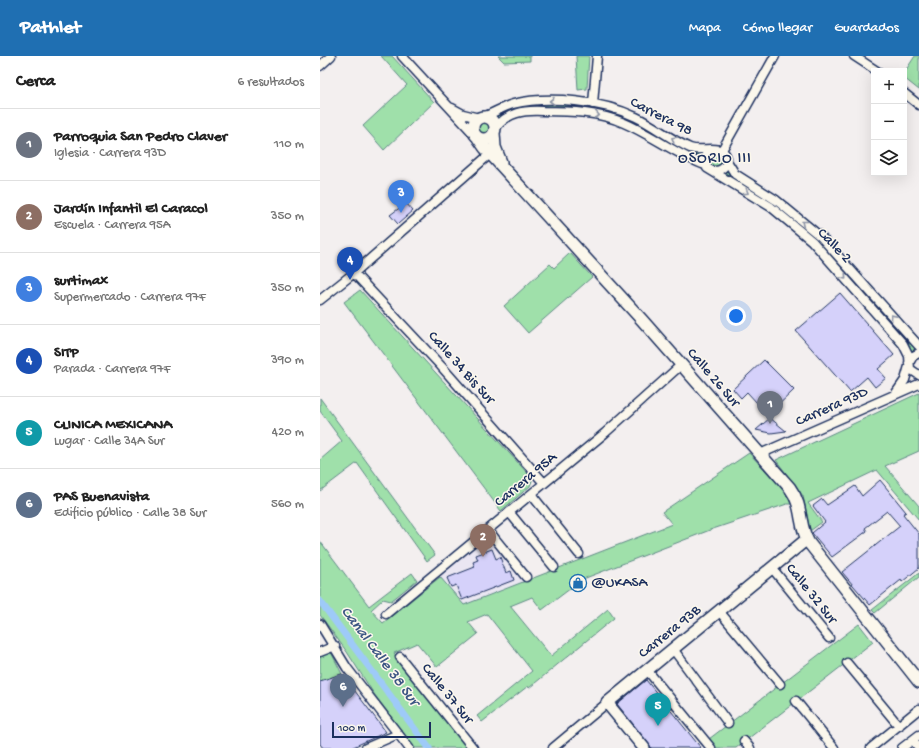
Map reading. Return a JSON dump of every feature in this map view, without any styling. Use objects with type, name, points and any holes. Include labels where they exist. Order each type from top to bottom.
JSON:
[{"type":"street","points":[[320,66],[331,56]]},
{"type":"street","name":"Calle 26 Sur","points":[[402,56],[681,364],[797,497],[807,539],[919,682]]},
{"type":"street","points":[[593,104],[597,56]]},
{"type":"street","points":[[722,150],[775,56]]},
{"type":"street","points":[[854,56],[872,68]]},
{"type":"street","points":[[907,95],[919,105]]},
{"type":"street","name":"Carrera 98","points":[[481,118],[505,107],[522,102],[555,101],[593,104],[637,118],[689,147],[700,150],[710,150]]},
{"type":"street","name":"Calle 26 Sur","points":[[446,104],[463,114],[481,118]]},
{"type":"street","name":"Carrera 98","points":[[494,131],[503,119],[520,112],[559,111],[591,113],[623,122],[684,156],[705,165]]},
{"type":"street","points":[[481,118],[491,120],[494,131],[487,139],[476,136],[474,123],[481,118]]},
{"type":"street","name":"Calle 26 Sur","points":[[494,131],[495,147],[503,166]]},
{"type":"street","points":[[710,150],[722,150],[726,155],[727,161],[721,170],[714,171],[705,165],[706,155],[710,150]]},
{"type":"street","points":[[320,300],[354,273],[490,154]]},
{"type":"street","name":"Calle 2","points":[[727,161],[735,174],[776,200],[821,237],[919,346]]},
{"type":"street","name":"Calle 2","points":[[714,171],[771,208],[823,251],[901,340],[907,350],[909,365]]},
{"type":"street","name":"Calle 34 Bis Sur","points":[[354,273],[442,366],[544,483]]},
{"type":"street","points":[[894,395],[905,380],[913,356],[919,353]]},
{"type":"street","name":"Carrera 95A","points":[[386,614],[544,483],[681,364]]},
{"type":"street","points":[[909,365],[912,372],[919,379]]},
{"type":"street","name":"Carrera 93D","points":[[760,454],[894,395],[919,379]]},
{"type":"street","points":[[531,494],[579,554]]},
{"type":"street","points":[[509,512],[554,567]]},
{"type":"street","points":[[488,530],[526,577]]},
{"type":"street","name":"Carrera 93B","points":[[555,747],[807,539]]},
{"type":"street","name":"Calle 32 Sur","points":[[772,568],[829,638]]},
{"type":"street","points":[[719,611],[780,684]]},
{"type":"street","points":[[320,624],[335,646],[347,668],[409,748]]},
{"type":"street","points":[[320,652],[335,646]]},
{"type":"street","points":[[673,649],[728,723]]},
{"type":"street","name":"Calle 37 Sur","points":[[400,658],[473,748]]},
{"type":"street","points":[[848,663],[899,726]]},
{"type":"street","points":[[647,670],[711,748]]},
{"type":"street","points":[[796,701],[834,748]]},
{"type":"street","points":[[607,703],[644,748]]},
{"type":"street","points":[[871,748],[919,709]]},
{"type":"street","points":[[366,748],[398,734]]},
{"type":"street","points":[[902,748],[916,737],[918,748]]},
{"type":"street","points":[[744,741],[750,748]]},
{"type":"shaded area","points":[[487,537],[523,582],[464,605],[440,577]]},
{"type":"green space","points":[[381,56],[392,56],[434,102],[384,150],[363,126],[407,85]]},
{"type":"green space","points":[[498,56],[530,56],[530,61],[504,62]]},
{"type":"green space","points":[[576,56],[589,56],[587,89],[578,90]]},
{"type":"green space","points":[[915,56],[919,56],[919,90],[907,80],[907,68]]},
{"type":"green space","points":[[567,103],[606,109],[624,116],[703,153],[701,159],[589,110],[552,107],[514,111],[497,120],[494,116],[521,106]]},
{"type":"green space","points":[[484,121],[489,123],[491,128],[489,133],[484,135],[479,133],[477,128],[479,123]]},
{"type":"green space","points":[[713,153],[719,153],[723,157],[723,163],[719,167],[713,167],[709,163],[709,157]]},
{"type":"green space","points":[[728,168],[793,217],[828,249],[919,350],[912,353],[904,339],[843,270],[724,173]]},
{"type":"green space","points":[[570,253],[592,277],[528,333],[504,306],[550,264],[554,268]]},
{"type":"green space","points":[[360,290],[531,477],[532,481],[530,486],[501,511],[344,302]]},
{"type":"green space","points":[[919,393],[919,451],[885,466],[919,506],[919,520],[877,470],[808,503],[822,522],[810,531],[803,496],[776,460]]},
{"type":"green space","points":[[320,398],[435,555],[427,561],[357,463],[320,491],[320,460],[342,441],[320,411]]},
{"type":"green space","points":[[749,453],[780,486],[792,504],[787,504],[710,530],[583,579],[542,610],[532,597],[510,606],[551,656],[608,609],[614,618],[529,688],[528,686],[482,722],[477,716],[532,671],[487,614],[468,622],[478,634],[437,667],[417,643],[394,653],[470,748],[415,748],[374,694],[347,652],[320,615],[320,541],[369,606],[412,573],[417,580],[391,601],[383,599],[371,610],[383,623],[440,577],[464,605],[672,524],[662,512]]},
{"type":"green space","points":[[919,573],[919,577],[875,613],[872,610]]},
{"type":"green space","points":[[859,624],[873,642],[736,748],[715,748],[709,739]]},
{"type":"green space","points":[[331,652],[342,674],[320,681],[320,657]]},
{"type":"building","points":[[406,203],[413,211],[398,224],[390,215]]},
{"type":"building","points":[[840,293],[894,355],[878,369],[886,378],[875,387],[867,377],[850,392],[796,331]]},
{"type":"building","points":[[764,360],[794,390],[768,415],[747,392],[741,398],[733,389]]},
{"type":"building","points":[[770,418],[786,431],[771,433],[756,430]]},
{"type":"building","points":[[880,480],[906,512],[903,514],[919,534],[919,568],[902,582],[901,580],[870,605],[842,572],[900,526],[887,511],[865,528],[867,531],[832,557],[812,533],[825,522],[813,506],[822,499],[827,505],[855,486],[862,496]]},
{"type":"building","points":[[492,549],[496,559],[500,557],[506,573],[511,571],[514,580],[462,600],[456,585],[451,587],[447,578],[475,567],[473,562],[478,560],[476,555]]},
{"type":"building","points":[[342,674],[386,732],[351,748],[323,748],[320,744],[320,681]]},
{"type":"building","points":[[646,680],[701,748],[651,748],[617,704]]},
{"type":"waterway","name":"Canal Calle 38 Sur","points":[[320,601],[429,748]]},
{"type":"place","name":"surtimax","points":[[401,213]]},
{"type":"place","name":"SITP","points":[[350,280]]},
{"type":"place","name":"Parroquia San Pedro Claver","points":[[770,424]]},
{"type":"place","name":"Jardín Infantil El Caracol","points":[[483,557]]},
{"type":"place","name":"@UKASA","points":[[578,583]]},
{"type":"place","name":"PAS Buenavista","points":[[343,707]]},
{"type":"place","name":"CLINICA MEXICANA","points":[[658,726]]},
{"type":"district","name":"OSORIO III","points":[[715,159]]}]
